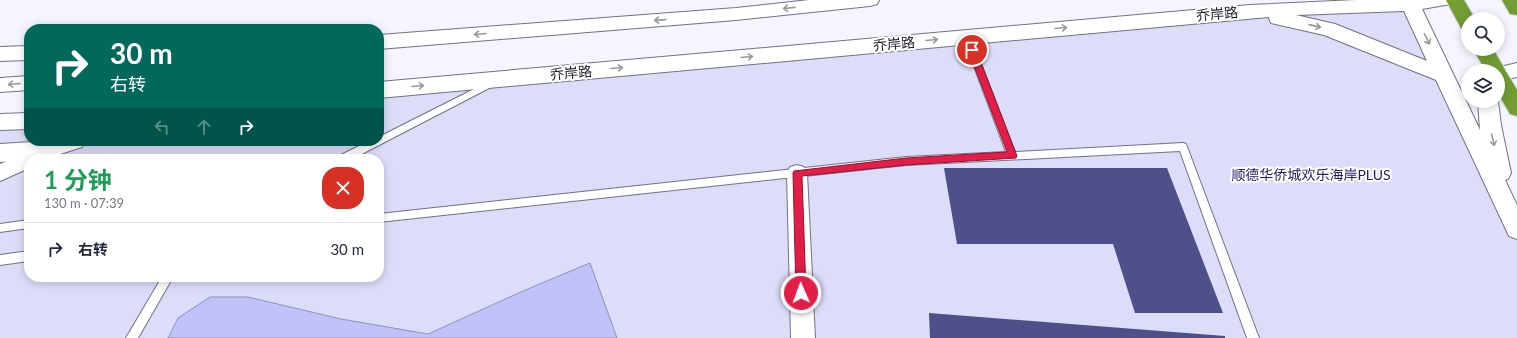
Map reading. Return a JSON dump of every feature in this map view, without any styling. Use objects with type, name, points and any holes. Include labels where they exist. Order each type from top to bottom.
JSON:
[{"type":"highway","points":[[1455,0],[1462,12]]},
{"type":"highway","points":[[1511,0],[1517,9]]},
{"type":"highway","points":[[1505,87],[1517,108]]},
{"type":"street","points":[[384,42],[736,14],[870,0]]},
{"type":"street","name":"乔岸路","points":[[384,90],[1250,11],[1444,0]]},
{"type":"street","points":[[1409,2],[1513,221]]},
{"type":"street","points":[[1250,11],[1328,29],[1444,74]]},
{"type":"street","points":[[0,54],[24,53]]},
{"type":"street","points":[[1505,73],[1517,70]]},
{"type":"street","points":[[0,85],[24,83]]},
{"type":"street","points":[[1489,108],[1490,125],[1513,221]]},
{"type":"street","points":[[0,122],[24,121]]},
{"type":"street","points":[[41,154],[61,146]]},
{"type":"street","points":[[0,153],[24,155]]},
{"type":"street","points":[[0,173],[24,162]]},
{"type":"street","points":[[798,173],[802,338]]},
{"type":"lane","points":[[967,37],[1012,156]]},
{"type":"lane","points":[[384,138],[499,79]]},
{"type":"lane","points":[[353,154],[369,146]]},
{"type":"lane","points":[[384,217],[906,161],[1184,146],[1254,338]]},
{"type":"lane","points":[[0,228],[24,225]]},
{"type":"lane","points":[[0,260],[24,257]]},
{"type":"lane","points":[[132,338],[165,282]]},
{"type":"green space","name":"顺德华侨城欢乐海岸PLUS","points":[[1410,4],[1517,229],[1517,338],[0,338],[0,130],[24,128],[24,146],[384,146],[384,90]]},
{"type":"water","points":[[590,263],[617,338],[168,338],[178,318],[210,297],[248,297],[341,319],[428,334],[523,291]]},
{"type":"building","points":[[944,168],[1167,168],[1223,313],[1135,313],[1113,244],[957,244]]},
{"type":"building","points":[[929,313],[1225,336],[1225,338],[930,338]]},
{"type":"route","points":[[801,293],[798,173],[906,161],[1012,156],[972,50]]}]
